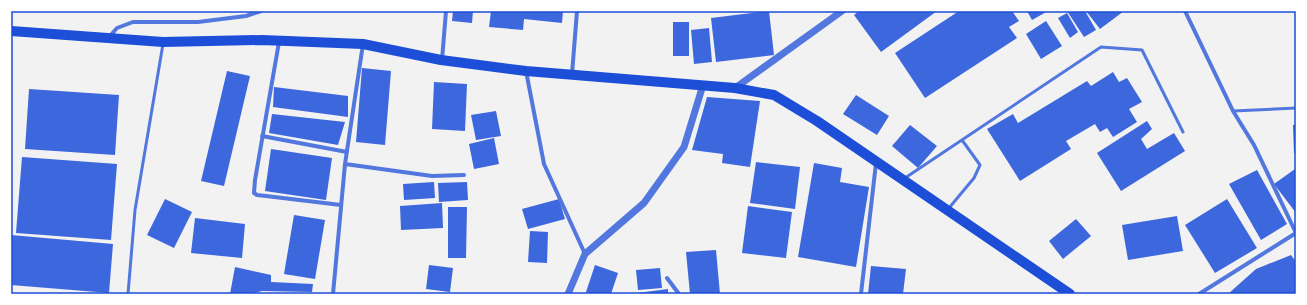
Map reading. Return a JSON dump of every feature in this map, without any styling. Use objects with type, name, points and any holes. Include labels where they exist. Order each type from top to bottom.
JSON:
[{"type":"main road","points":[[11,31],[163,42],[280,41],[363,44],[442,60],[526,71],[735,88],[774,95],[817,121],[1070,294]]},
{"type":"street","points":[[108,38],[118,28],[133,22],[198,22],[246,16],[261,11]]},
{"type":"street","points":[[442,60],[446,11]]},
{"type":"street","points":[[572,74],[577,11]]},
{"type":"street","points":[[735,88],[842,11]]},
{"type":"street","points":[[1184,11],[1233,111],[1254,146],[1296,233],[1199,294]]},
{"type":"street","points":[[280,41],[253,189],[257,195],[341,206]]},
{"type":"street","points":[[333,294],[345,164],[363,44]]},
{"type":"street","points":[[526,71],[544,164],[585,254]]},
{"type":"street","points":[[568,294],[585,254],[644,203],[684,147],[703,85]]},
{"type":"street","points":[[262,136],[347,152]]},
{"type":"street","points":[[861,294],[876,162]]},
{"type":"street","points":[[345,164],[432,176],[464,175]]},
{"type":"street","points":[[667,278],[679,294]]},
{"type":"lane","points":[[128,294],[136,210],[163,42]]},
{"type":"lane","points":[[902,180],[1101,48],[1142,50],[1183,132]]},
{"type":"lane","points":[[1233,111],[1296,108]]},
{"type":"lane","points":[[946,210],[974,178],[980,165],[962,140]]},
{"type":"building","points":[[453,11],[473,11],[472,23],[452,21]]},
{"type":"building","points":[[491,11],[563,11],[562,23],[524,19],[523,30],[489,27]]},
{"type":"building","points":[[769,11],[774,55],[716,62],[711,18]]},
{"type":"building","points":[[859,11],[937,11],[881,52],[854,15]]},
{"type":"building","points":[[959,11],[1012,11],[1019,21],[1009,27],[1017,38],[925,98],[895,53]]},
{"type":"building","points":[[1027,11],[1048,11],[1032,20]]},
{"type":"building","points":[[1067,11],[1085,11],[1096,30],[1084,37]]},
{"type":"building","points":[[1086,11],[1124,11],[1100,29]]},
{"type":"building","points":[[1067,13],[1078,32],[1070,38],[1058,18]]},
{"type":"building","points":[[1046,21],[1062,46],[1041,59],[1026,34]]},
{"type":"building","points":[[673,22],[689,22],[689,56],[673,56]]},
{"type":"building","points":[[709,28],[712,62],[694,64],[691,30]]},
{"type":"building","points":[[362,68],[391,71],[385,145],[356,142]]},
{"type":"building","points":[[227,71],[250,76],[224,186],[201,181]]},
{"type":"building","points":[[1113,72],[1119,82],[1127,78],[1142,102],[1129,109],[1137,122],[1113,137],[1107,128],[1100,132],[1095,124],[1066,141],[1071,149],[1020,181],[987,129],[1013,114],[1018,123],[1087,81],[1091,86]]},
{"type":"building","points":[[434,82],[467,84],[465,131],[432,129]]},
{"type":"building","points":[[274,87],[348,96],[348,117],[273,107]]},
{"type":"building","points":[[29,89],[119,95],[115,155],[25,149]]},
{"type":"building","points":[[856,95],[889,116],[877,135],[843,114]]},
{"type":"building","points":[[707,97],[760,101],[750,167],[722,163],[723,154],[692,150]]},
{"type":"building","points":[[496,111],[501,136],[476,140],[471,115]]},
{"type":"building","points":[[272,114],[345,122],[338,145],[269,133]]},
{"type":"building","points":[[1147,121],[1152,129],[1141,139],[1147,149],[1174,133],[1185,151],[1121,191],[1097,153]]},
{"type":"building","points":[[910,125],[937,146],[918,168],[892,146]]},
{"type":"building","points":[[1293,125],[1296,125],[1296,153],[1294,153]]},
{"type":"building","points":[[494,138],[499,164],[474,169],[469,144]]},
{"type":"building","points":[[271,149],[332,158],[326,200],[265,191]]},
{"type":"building","points":[[22,157],[117,164],[111,240],[16,233]]},
{"type":"building","points":[[756,162],[800,167],[795,209],[750,203]]},
{"type":"building","points":[[814,163],[842,168],[840,182],[869,187],[856,267],[798,257]]},
{"type":"building","points":[[1295,169],[1296,171],[1296,213],[1274,184]]},
{"type":"building","points":[[1257,170],[1287,224],[1261,240],[1229,184]]},
{"type":"building","points":[[434,182],[435,198],[404,200],[403,184]]},
{"type":"building","points":[[467,182],[468,200],[439,202],[438,183]]},
{"type":"building","points":[[165,199],[192,212],[174,248],[147,235]]},
{"type":"building","points":[[559,199],[565,219],[528,229],[522,209]]},
{"type":"building","points":[[1227,199],[1257,248],[1215,273],[1185,225]]},
{"type":"building","points":[[442,203],[443,228],[401,230],[400,206]]},
{"type":"building","points":[[748,206],[792,212],[786,258],[742,253]]},
{"type":"building","points":[[448,207],[467,207],[466,258],[448,258]]},
{"type":"building","points":[[294,215],[325,220],[315,279],[284,274]]},
{"type":"building","points":[[1177,216],[1183,251],[1128,260],[1122,225]]},
{"type":"building","points":[[195,218],[245,224],[242,258],[191,253]]},
{"type":"building","points":[[1076,219],[1091,236],[1063,259],[1049,241]]},
{"type":"building","points":[[530,231],[548,232],[547,263],[528,262]]},
{"type":"building","points":[[11,235],[113,244],[109,293],[11,285]]},
{"type":"building","points":[[716,250],[720,294],[690,294],[686,252]]},
{"type":"building","points":[[1291,255],[1296,262],[1295,294],[1228,294],[1256,269]]},
{"type":"building","points":[[429,265],[453,268],[450,292],[426,289]]},
{"type":"building","points":[[595,265],[618,273],[611,294],[593,294],[586,292]]},
{"type":"building","points":[[871,266],[906,269],[903,294],[868,294]]},
{"type":"building","points":[[235,267],[271,275],[271,282],[313,284],[312,292],[262,291],[251,294],[230,294]]},
{"type":"building","points":[[660,268],[662,288],[638,290],[636,270]]},
{"type":"building","points":[[668,289],[668,294],[637,294],[637,293]]}]
